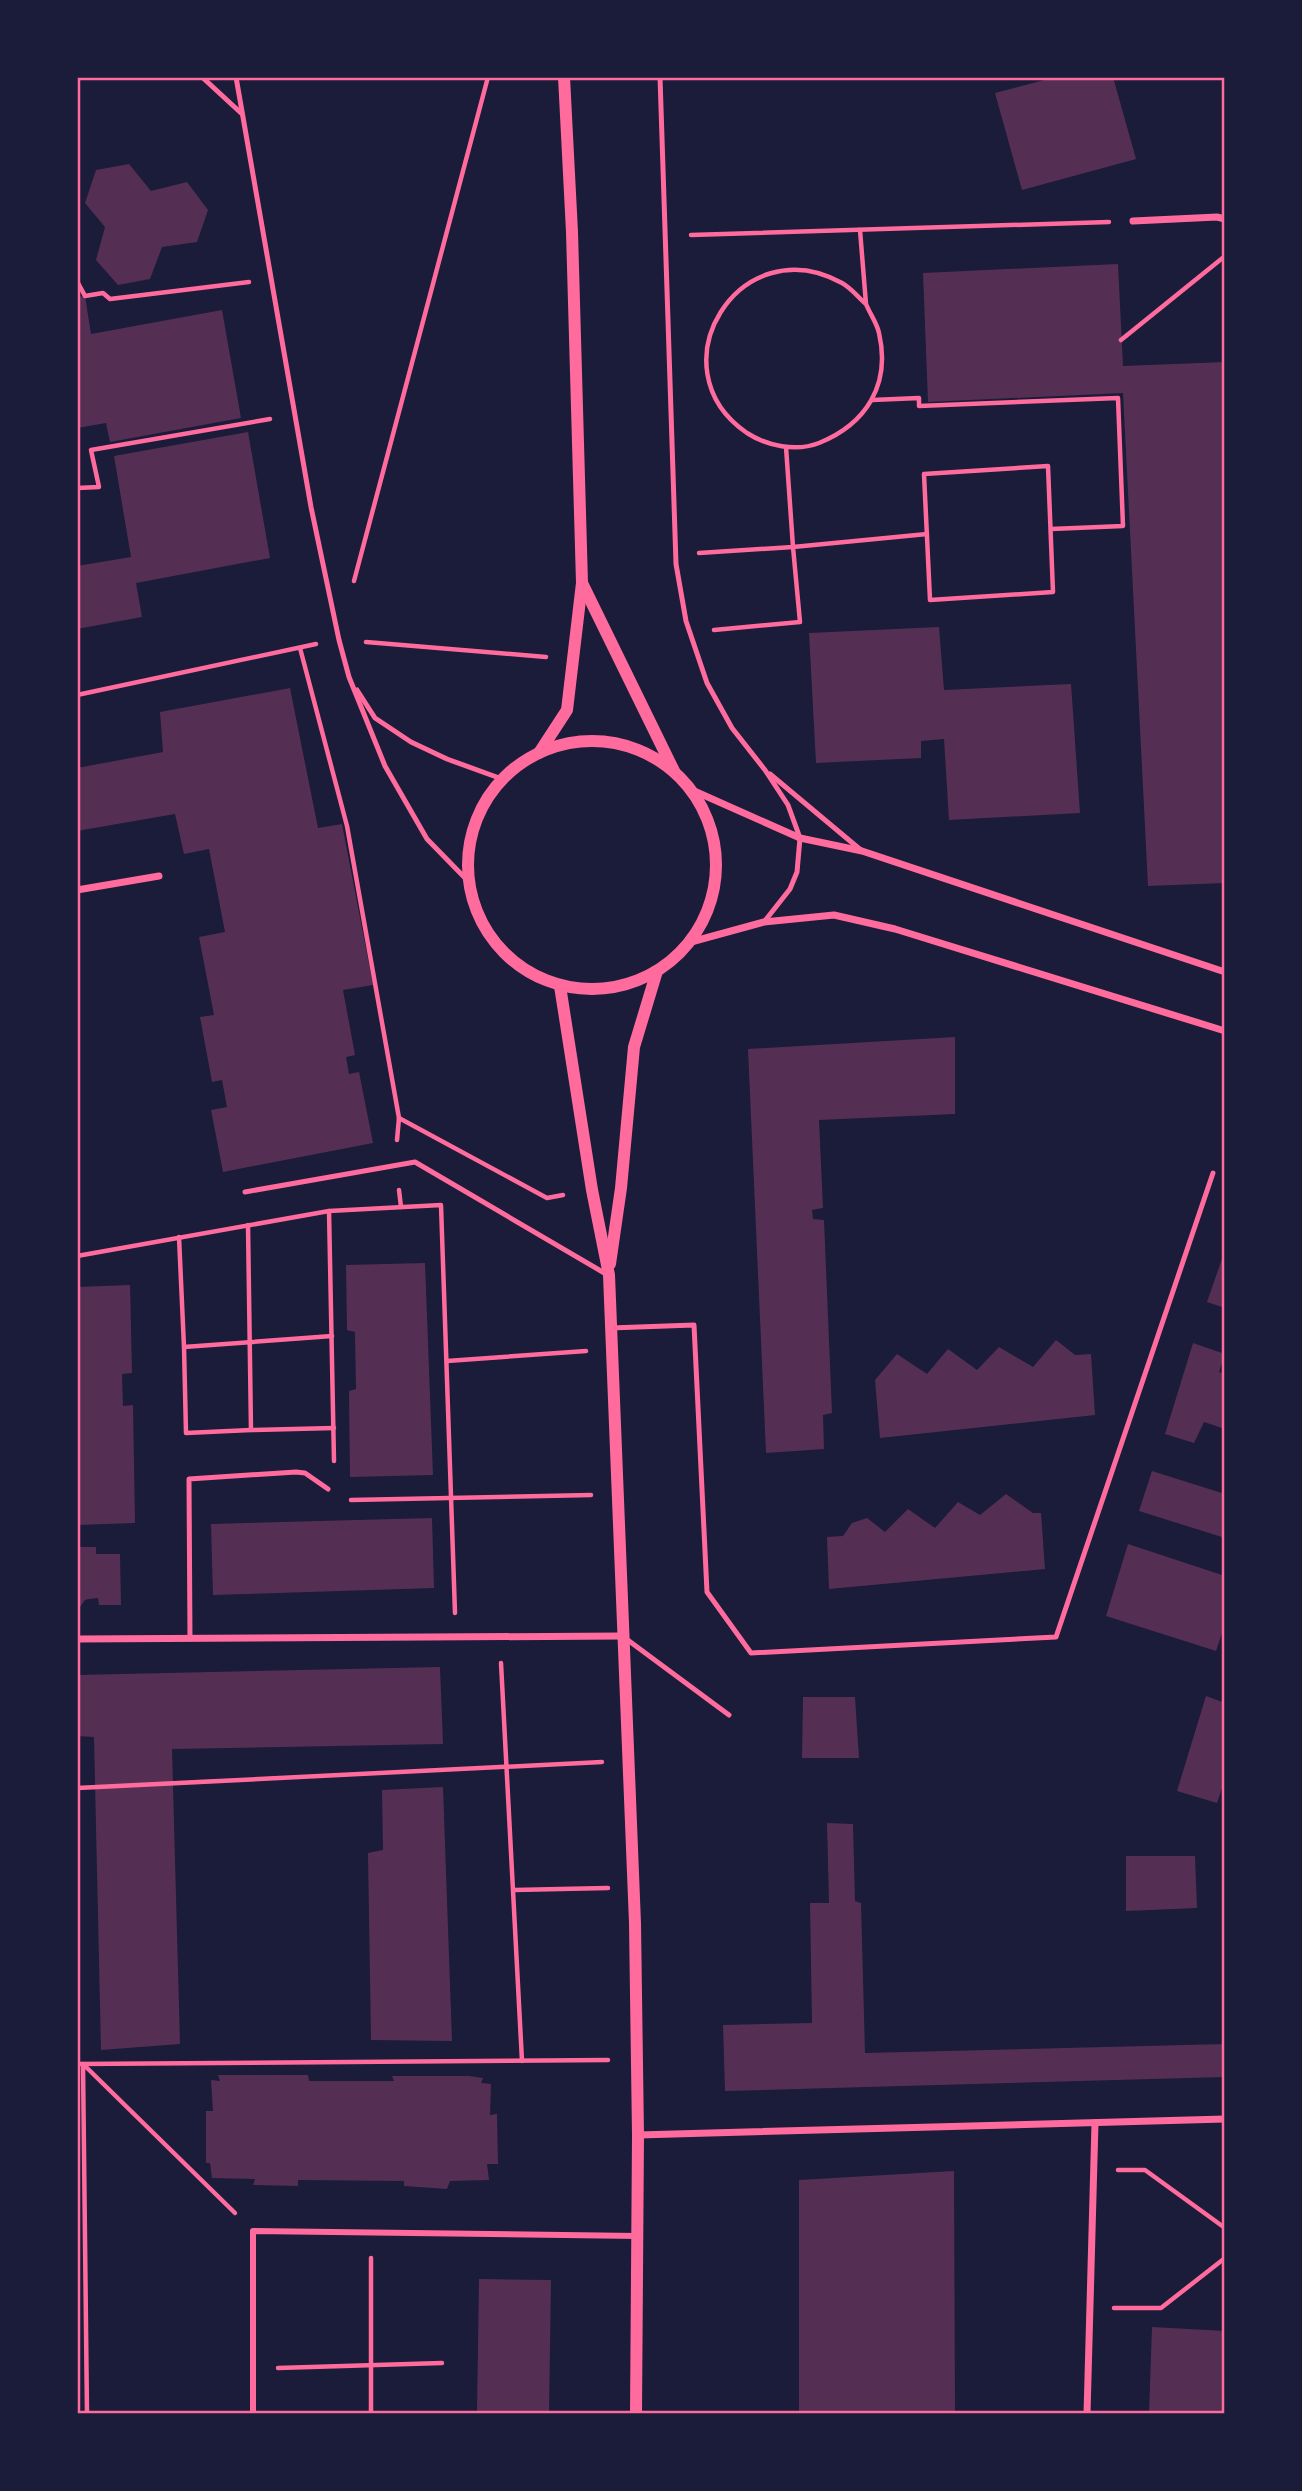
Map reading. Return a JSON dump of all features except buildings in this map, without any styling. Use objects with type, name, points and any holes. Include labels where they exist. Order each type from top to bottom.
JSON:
[{"type":"street","points":[[538,753],[567,710],[582,583],[572,232],[564,77]]},
{"type":"street","points":[[1133,221],[1217,217],[1225,219]]},
{"type":"street","points":[[582,583],[674,771]]},
{"type":"street","points":[[602,741],[643,751],[674,771],[692,790],[704,810],[715,845],[716,878],[709,909],[691,942],[675,959],[657,971],[623,986],[599,990],[560,986],[526,971],[506,956],[475,910],[468,881],[472,833],[486,799],[502,779],[538,753],[568,743],[602,741]]},
{"type":"street","points":[[692,790],[800,838],[862,851],[1225,972]]},
{"type":"street","points":[[77,890],[159,876]]},
{"type":"street","points":[[691,942],[765,922],[834,915],[895,929],[1225,1031]]},
{"type":"street","points":[[636,2414],[638,2135],[633,1888],[609,1275],[621,1188],[634,1046],[657,971]]},
{"type":"street","points":[[560,986],[592,1190],[609,1275]]},
{"type":"street","points":[[77,1639],[622,1636]]},
{"type":"street","points":[[638,2135],[1225,2119]]},
{"type":"street","points":[[1087,2414],[1096,2123]]},
{"type":"street","points":[[253,2414],[253,2231],[638,2236]]},
{"type":"lane","points":[[202,77],[242,114]]},
{"type":"lane","points":[[236,77],[295,414],[339,640],[349,677],[386,766],[426,839],[468,881]]},
{"type":"lane","points":[[660,77],[676,553],[686,621],[707,682],[733,729],[788,805],[800,838],[797,872],[790,889],[765,922]]},
{"type":"lane","points":[[349,677],[375,718],[423,748],[502,779]]},
{"type":"lane","points":[[765,770],[862,851]]},
{"type":"lane","points":[[245,1192],[415,1162],[609,1275]]},
{"type":"lane","points":[[610,1328],[694,1325],[707,1592],[751,1653],[1056,1637],[1213,1173]]},
{"type":"lane","points":[[190,1639],[188,1479],[296,1472],[305,1473],[328,1489]]},
{"type":"lane","points":[[622,1636],[729,1715]]},
{"type":"path","points":[[353,586],[488,77]]},
{"type":"path","points":[[666,236],[1133,221]]},
{"type":"path","points":[[859,230],[866,304],[879,331],[883,359],[878,388],[864,414],[842,433],[814,444],[786,447],[757,439],[733,423],[715,399],[706,371],[708,342],[717,314],[736,292],[760,276],[789,269],[818,272],[844,284],[866,304]]},
{"type":"path","points":[[1121,340],[1225,256]]},
{"type":"path","points":[[77,281],[85,296],[103,293],[110,299],[271,277]]},
{"type":"path","points":[[871,401],[919,398],[919,406],[1118,398],[1123,526],[1051,529]]},
{"type":"path","points":[[77,488],[99,487],[91,450],[295,414]]},
{"type":"path","points":[[692,638],[718,628],[800,622],[786,447]]},
{"type":"path","points":[[1048,466],[1053,592],[930,600],[927,534],[924,474],[1048,466]]},
{"type":"path","points":[[676,553],[793,547],[927,534]]},
{"type":"path","points":[[77,695],[339,640],[574,659]]},
{"type":"path","points":[[300,648],[347,826],[399,1118],[395,1166],[401,1207]]},
{"type":"path","points":[[399,1118],[547,1198],[592,1190]]},
{"type":"path","points":[[77,1256],[329,1211],[441,1205],[456,1638]]},
{"type":"path","points":[[329,1211],[334,1462]]},
{"type":"path","points":[[248,1225],[251,1430]]},
{"type":"path","points":[[179,1237],[186,1433],[334,1429]]},
{"type":"path","points":[[184,1347],[332,1336]]},
{"type":"path","points":[[447,1361],[611,1349]]},
{"type":"path","points":[[348,1500],[616,1494]]},
{"type":"path","points":[[500,1638],[522,2061]]},
{"type":"path","points":[[77,1788],[627,1761]]},
{"type":"path","points":[[514,1890],[633,1888]]},
{"type":"path","points":[[80,2064],[637,2059]]},
{"type":"path","points":[[80,2064],[253,2231]]},
{"type":"path","points":[[80,2064],[87,2414]]},
{"type":"path","points":[[1093,2169],[1145,2171],[1225,2228]]},
{"type":"path","points":[[370,2414],[371,2233]]},
{"type":"path","points":[[1089,2308],[1161,2308],[1225,2258]]},
{"type":"path","points":[[253,2369],[442,2364]]}]
